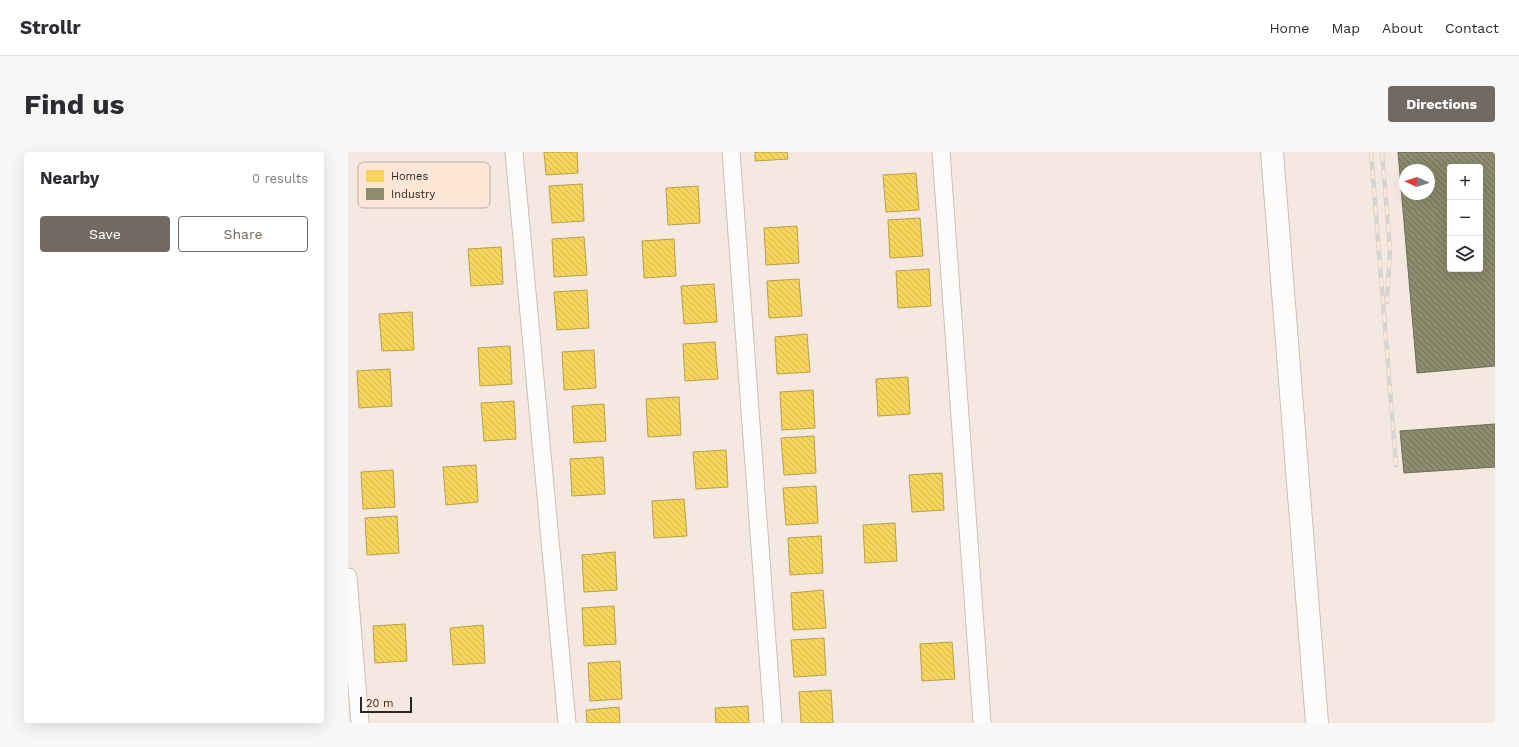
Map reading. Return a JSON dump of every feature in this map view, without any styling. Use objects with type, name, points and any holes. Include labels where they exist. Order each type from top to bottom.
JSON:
[{"type":"main road","points":[[1272,152],[1317,723]]},
{"type":"street","points":[[514,152],[567,723]]},
{"type":"street","points":[[730,152],[773,723]]},
{"type":"street","points":[[941,152],[982,723]]},
{"type":"street","points":[[348,577],[360,723]]},
{"type":"building: Homes","points":[[544,152],[577,152],[578,173],[546,175]]},
{"type":"building: Homes","points":[[755,152],[787,152],[788,159],[755,161]]},
{"type":"building: Homes","points":[[916,173],[919,210],[886,212],[883,175]]},
{"type":"building: Homes","points":[[582,184],[584,221],[552,223],[549,186]]},
{"type":"building: Homes","points":[[698,186],[700,223],[668,225],[666,188]]},
{"type":"building: Homes","points":[[920,218],[923,256],[890,258],[888,220]]},
{"type":"building: Homes","points":[[797,226],[799,263],[766,265],[764,228]]},
{"type":"building: Homes","points":[[584,237],[587,275],[554,277],[552,239]]},
{"type":"building: Homes","points":[[674,239],[676,276],[644,278],[642,241]]},
{"type":"building: Homes","points":[[501,247],[503,284],[471,286],[468,249]]},
{"type":"building: Homes","points":[[929,269],[931,306],[898,308],[896,271]]},
{"type":"building: Homes","points":[[799,279],[802,316],[769,318],[767,281]]},
{"type":"building: Homes","points":[[714,284],[717,322],[684,324],[681,286]]},
{"type":"building: Homes","points":[[587,290],[589,328],[557,330],[554,292]]},
{"type":"building: Homes","points":[[412,312],[414,350],[382,351],[379,314]]},
{"type":"building: Homes","points":[[807,334],[810,372],[777,374],[775,337]]},
{"type":"building: Homes","points":[[715,342],[718,379],[685,381],[683,344]]},
{"type":"building: Homes","points":[[510,346],[512,384],[480,386],[478,348]]},
{"type":"building: Homes","points":[[594,350],[596,388],[564,390],[562,352]]},
{"type":"building: Homes","points":[[390,369],[392,406],[359,408],[357,371]]},
{"type":"building: Homes","points":[[908,377],[910,414],[878,416],[876,379]]},
{"type":"building: Homes","points":[[813,390],[815,428],[782,430],[780,392]]},
{"type":"building: Homes","points":[[679,397],[681,435],[648,437],[646,399]]},
{"type":"building: Homes","points":[[514,401],[516,439],[484,441],[481,403]]},
{"type":"building: Homes","points":[[604,404],[606,441],[574,443],[572,406]]},
{"type":"building: Homes","points":[[814,436],[816,473],[784,475],[781,438]]},
{"type":"building: Homes","points":[[726,450],[728,487],[696,489],[693,452]]},
{"type":"building: Homes","points":[[603,457],[605,494],[572,496],[570,459]]},
{"type":"building: Homes","points":[[476,465],[478,502],[446,505],[443,467]]},
{"type":"building: Homes","points":[[393,470],[395,507],[363,509],[361,472]]},
{"type":"building: Homes","points":[[942,473],[944,510],[912,512],[909,475]]},
{"type":"building: Homes","points":[[816,486],[818,523],[786,525],[783,488]]},
{"type":"building: Homes","points":[[684,499],[687,536],[654,538],[652,501]]},
{"type":"building: Homes","points":[[397,516],[399,553],[367,555],[365,518]]},
{"type":"building: Homes","points":[[895,523],[897,561],[865,563],[863,525]]},
{"type":"building: Homes","points":[[821,536],[823,573],[790,575],[788,538]]},
{"type":"building: Homes","points":[[615,552],[617,590],[584,592],[582,555]]},
{"type":"building: Homes","points":[[823,590],[826,628],[793,630],[791,593]]},
{"type":"building: Homes","points":[[614,606],[616,644],[584,646],[582,608]]},
{"type":"building: Homes","points":[[405,624],[407,661],[375,663],[373,626]]},
{"type":"building: Homes","points":[[483,625],[485,663],[453,665],[450,628]]},
{"type":"building: Homes","points":[[824,638],[826,675],[794,677],[791,640]]},
{"type":"building: Homes","points":[[952,642],[955,679],[922,681],[920,644]]},
{"type":"building: Homes","points":[[620,661],[622,699],[590,701],[588,663]]},
{"type":"building: Homes","points":[[831,690],[833,723],[801,723],[799,692]]},
{"type":"building: Homes","points":[[748,706],[749,723],[716,723],[715,708]]},
{"type":"building: Homes","points":[[619,707],[620,723],[587,723],[586,710]]},
{"type":"building: Industry","points":[[1398,152],[1495,152],[1495,366],[1417,373],[1402,200],[1435,200],[1435,164],[1399,164]]},
{"type":"building: Industry","points":[[1495,424],[1495,467],[1404,473],[1400,431]]},
{"type":"railway","points":[[1371,152],[1396,465]]},
{"type":"railway","points":[[1382,152],[1390,249],[1387,302]]}]
